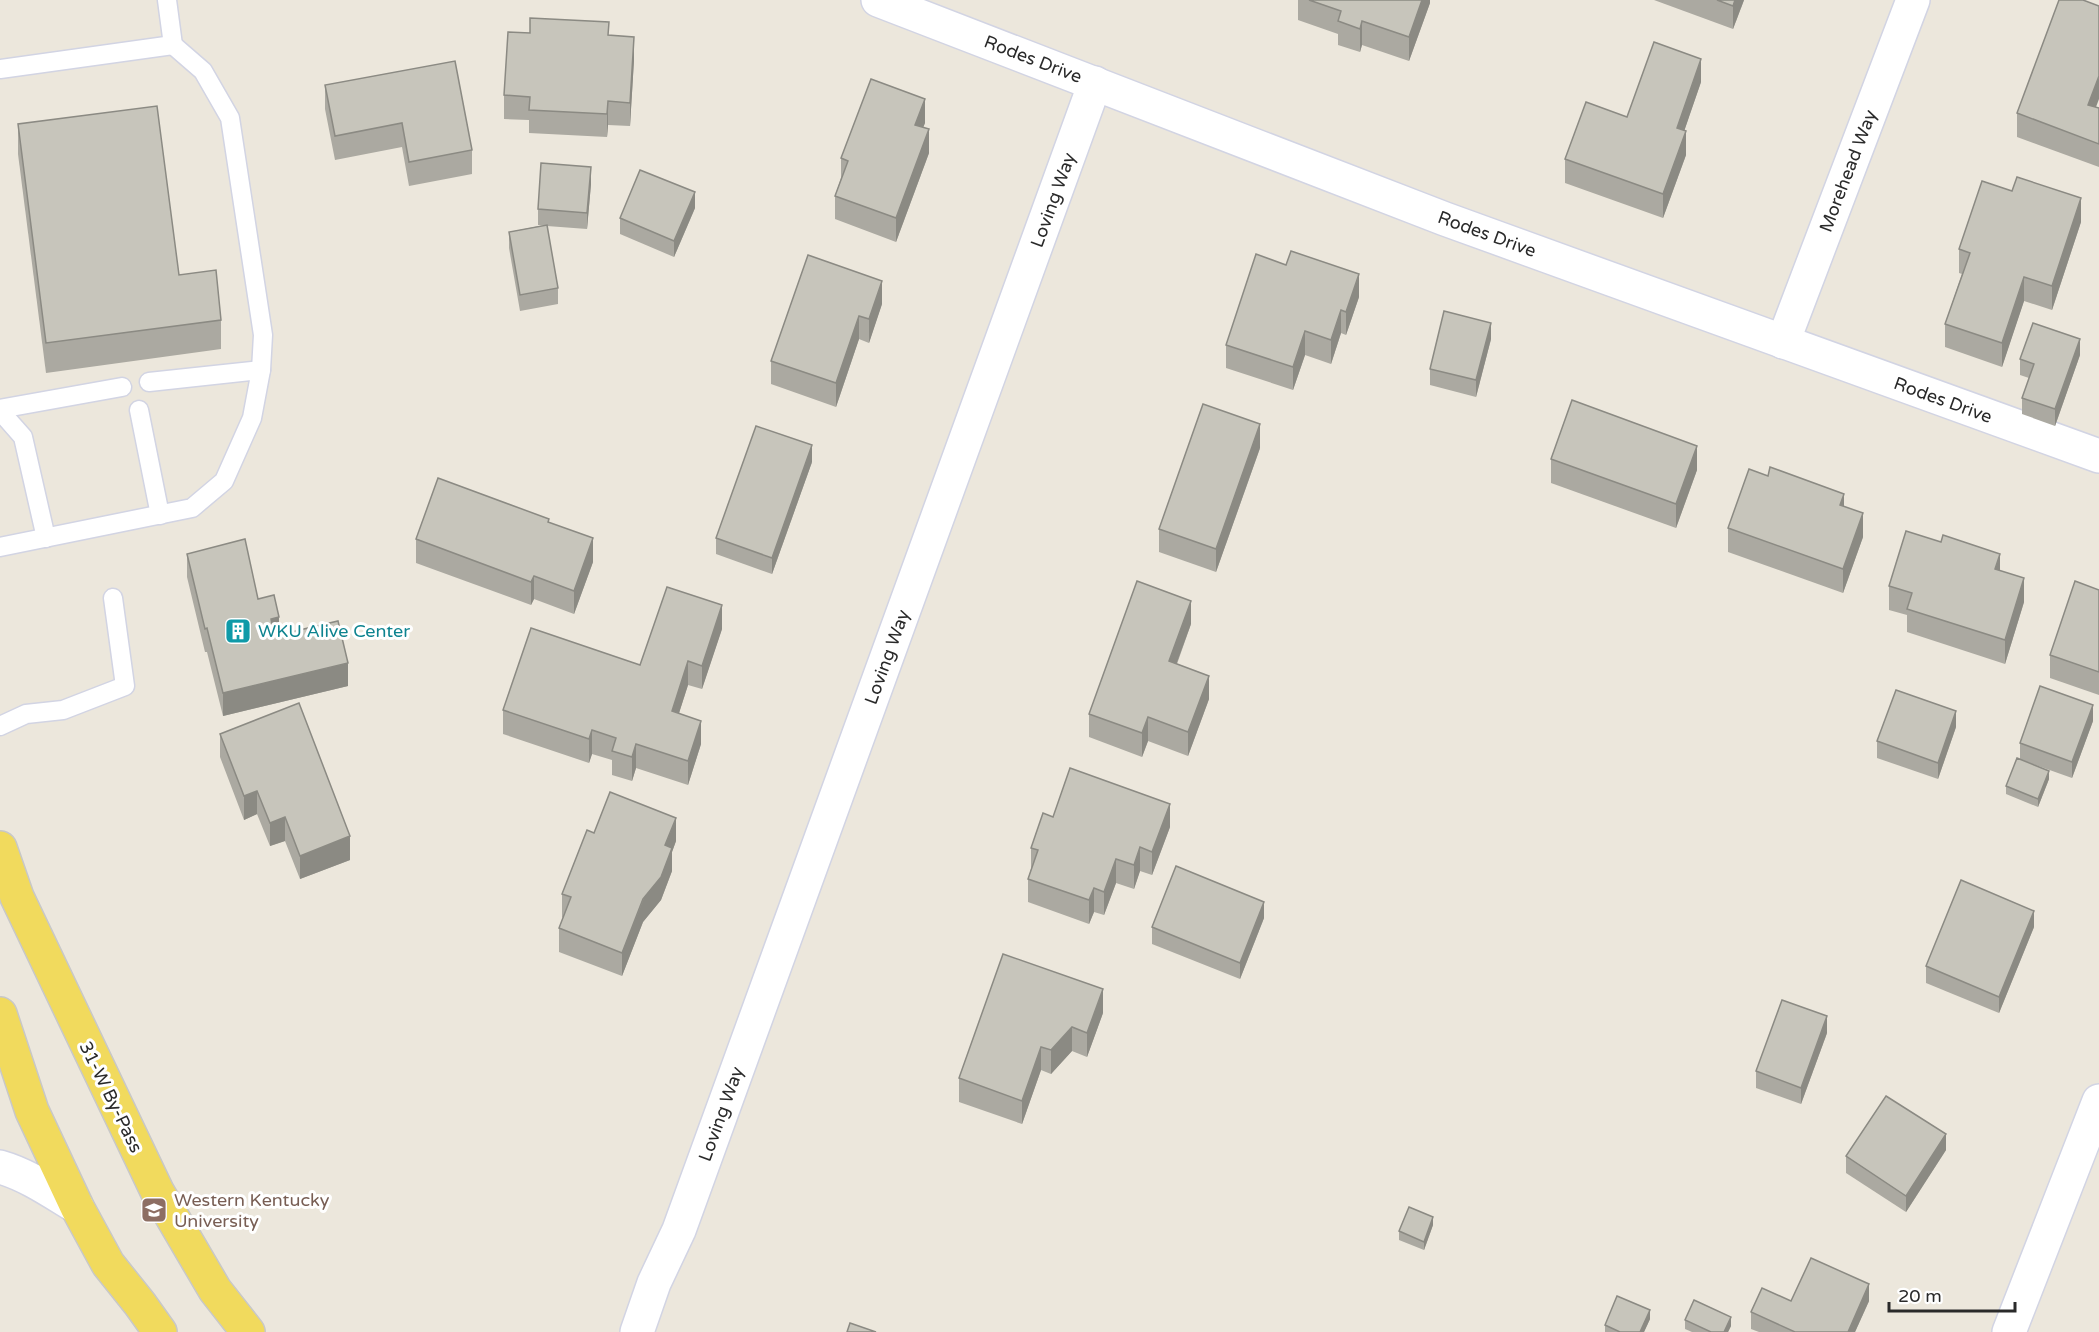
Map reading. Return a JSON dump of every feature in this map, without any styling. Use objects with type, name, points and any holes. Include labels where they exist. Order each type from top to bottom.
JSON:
[{"type":"main road","name":"31-W By-Pass","points":[[0,848],[17,897],[157,1191],[215,1290],[248,1332]]},
{"type":"main road","points":[[0,1017],[32,1112],[76,1207],[108,1264],[139,1332]]},
{"type":"main road","points":[[108,1264],[160,1332]]},
{"type":"street","name":"Rodes Drive","points":[[878,0],[1445,219],[2099,456]]},
{"type":"street","name":"Morehead Way","points":[[1783,342],[1913,0]]},
{"type":"street","name":"Loving Way","points":[[637,1332],[654,1283],[679,1230],[1095,83]]},
{"type":"street","points":[[2009,1332],[2099,1101]]},
{"type":"street","points":[[0,1167],[14,1171],[45,1187],[76,1207]]},
{"type":"street","name":"Loving Way","points":[[659,1332],[679,1230]]},
{"type":"lane","points":[[0,547],[192,508],[224,481],[252,417],[261,370],[263,335],[230,118],[203,71],[173,45],[167,0]]},
{"type":"lane","points":[[0,69],[173,45]]},
{"type":"lane","points":[[149,382],[261,370]]},
{"type":"lane","points":[[46,538],[23,438],[0,410],[122,387]]},
{"type":"lane","points":[[139,410],[160,515]]},
{"type":"lane","points":[[0,726],[26,714],[63,710],[125,686],[112,598]]},
{"type":"building","points":[[1309,0],[1422,0],[1409,37],[1362,21],[1360,29],[1338,21],[1341,11]]},
{"type":"building","points":[[1717,0],[1735,0],[1733,6]]},
{"type":"building","points":[[2059,0],[2083,0],[2099,6],[2099,76],[2088,105],[2099,108],[2099,144],[2017,113]]},
{"type":"building","points":[[530,18],[609,22],[608,35],[634,37],[630,103],[608,101],[607,114],[529,110],[530,97],[504,95],[508,32],[530,33]]},
{"type":"building","points":[[1654,42],[1701,59],[1677,128],[1686,131],[1663,194],[1565,159],[1586,102],[1627,117]]},
{"type":"building","points":[[455,61],[472,150],[409,162],[402,123],[335,136],[325,85]]},
{"type":"building","points":[[871,79],[925,99],[915,125],[929,129],[896,218],[835,196],[848,161],[841,158]]},
{"type":"building","points":[[157,106],[179,275],[216,270],[221,320],[46,343],[18,124]]},
{"type":"building","points":[[541,163],[591,167],[587,213],[538,209]]},
{"type":"building","points":[[640,170],[695,192],[674,241],[620,218]]},
{"type":"building","points":[[2017,177],[2081,198],[2052,286],[2024,277],[2002,343],[1945,324],[1970,253],[1959,249],[1982,181],[2012,191]]},
{"type":"building","points":[[547,225],[558,288],[520,295],[509,232]]},
{"type":"building","points":[[1291,251],[1359,274],[1346,312],[1341,310],[1331,340],[1305,331],[1293,367],[1226,345],[1256,254],[1286,265]]},
{"type":"building","points":[[808,255],[882,281],[869,319],[859,316],[836,383],[771,361]]},
{"type":"building","points":[[1444,311],[1491,323],[1476,380],[1430,369]]},
{"type":"building","points":[[2033,323],[2080,339],[2055,409],[2022,398],[2034,364],[2020,359]]},
{"type":"building","points":[[1572,400],[1697,446],[1676,504],[1551,459]]},
{"type":"building","points":[[1203,404],[1260,424],[1216,549],[1159,529]]},
{"type":"building","points":[[756,426],[812,445],[772,558],[716,538]]},
{"type":"building","points":[[1770,467],[1844,494],[1840,505],[1863,513],[1843,569],[1728,528],[1749,469],[1768,476]]},
{"type":"building","points":[[438,478],[549,519],[548,522],[593,538],[574,591],[534,576],[531,582],[416,539]]},
{"type":"building","points":[[1906,531],[1941,542],[1943,535],[2000,554],[1995,569],[2024,578],[2005,640],[1907,609],[1912,593],[1889,586]]},
{"type":"building","name":"WKU Alive Center","points":[[245,539],[258,599],[274,595],[279,617],[271,619],[274,636],[338,621],[348,663],[223,693],[187,554]]},
{"type":"building","points":[[1137,581],[1191,601],[1169,661],[1209,676],[1188,732],[1148,717],[1142,733],[1089,714]]},
{"type":"building","points":[[2075,581],[2099,590],[2099,672],[2050,655]]},
{"type":"building","points":[[667,587],[722,605],[702,666],[688,661],[672,711],[701,721],[688,761],[636,744],[632,757],[612,751],[616,738],[592,730],[589,739],[503,710],[531,628],[640,665]]},
{"type":"building","points":[[2040,686],[2093,705],[2072,762],[2020,743]]},
{"type":"building","points":[[1896,690],[1956,711],[1938,763],[1877,741]]},
{"type":"building","points":[[299,703],[350,836],[300,856],[285,817],[270,823],[257,791],[244,796],[220,734]]},
{"type":"building","points":[[2017,758],[2049,771],[2038,799],[2006,786]]},
{"type":"building","points":[[1070,768],[1170,804],[1152,852],[1140,847],[1134,865],[1116,859],[1104,892],[1094,888],[1089,900],[1028,879],[1038,850],[1031,848],[1043,813],[1053,817]]},
{"type":"building","points":[[610,792],[676,818],[665,845],[672,848],[661,877],[643,899],[622,953],[559,928],[571,897],[562,894],[587,830],[594,833]]},
{"type":"building","points":[[1176,866],[1264,902],[1240,963],[1152,927]]},
{"type":"building","points":[[1961,880],[2034,911],[1999,997],[1926,966]]},
{"type":"building","points":[[1003,954],[1103,989],[1087,1033],[1072,1027],[1051,1050],[1041,1047],[1022,1101],[959,1078]]},
{"type":"building","points":[[1782,1000],[1827,1016],[1801,1088],[1756,1071]]},
{"type":"building","points":[[1886,1096],[1946,1134],[1906,1196],[1846,1156]]},
{"type":"building","points":[[1409,1207],[1433,1217],[1424,1242],[1399,1231]]},
{"type":"building","points":[[1811,1258],[1869,1284],[1848,1332],[1795,1332],[1751,1312],[1762,1288],[1791,1301]]},
{"type":"building","points":[[1617,1296],[1650,1310],[1640,1332],[1620,1332],[1605,1325]]},
{"type":"building","points":[[1694,1300],[1731,1317],[1724,1332],[1711,1332],[1685,1320]]},
{"type":"building","points":[[850,1323],[876,1332],[847,1332]]},
{"type":"place","name":"WKU Alive Center","points":[[238,631]]},
{"type":"place","name":"Western Kentucky University","points":[[154,1210]]}]
